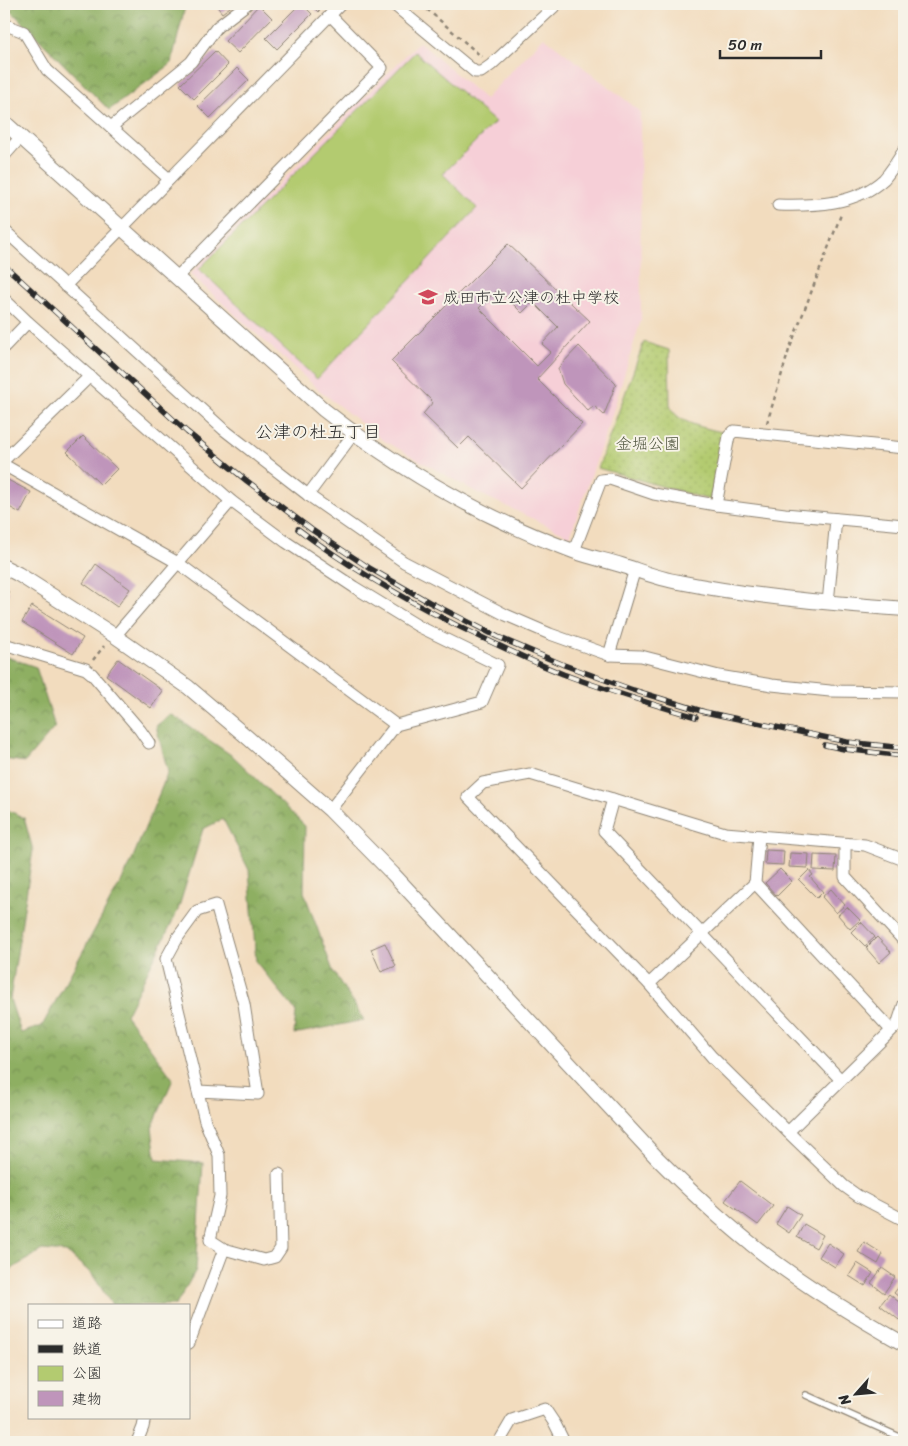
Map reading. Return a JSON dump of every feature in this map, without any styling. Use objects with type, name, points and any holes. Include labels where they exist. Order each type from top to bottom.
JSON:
[{"type":"street","points":[[111,127],[191,62],[217,27],[246,4]]},
{"type":"street","points":[[65,286],[341,4]]},
{"type":"street","points":[[393,4],[475,72],[481,72],[491,65],[557,4]]},
{"type":"street","points":[[176,278],[382,68],[330,15]]},
{"type":"street","points":[[5,26],[24,32],[47,70],[169,179]]},
{"type":"street","points":[[4,122],[324,410],[400,464],[445,491],[535,536],[574,551],[677,582],[783,598],[904,609]]},
{"type":"street","points":[[4,156],[20,138]]},
{"type":"street","points":[[778,205],[802,206],[829,203],[847,199],[869,190],[892,169],[904,150]]},
{"type":"street","points":[[4,230],[223,429],[308,495],[404,562],[506,615],[550,634],[609,655],[641,656],[719,676],[772,685],[830,691],[904,692]]},
{"type":"street","points":[[4,299],[231,501],[286,542],[354,588],[418,626],[498,665],[482,702],[396,725],[330,810]]},
{"type":"street","points":[[4,347],[28,322]]},
{"type":"street","points":[[4,460],[90,376]]},
{"type":"street","points":[[716,505],[728,436],[734,432],[904,448]]},
{"type":"street","points":[[308,495],[354,433]]},
{"type":"street","points":[[4,464],[178,563],[396,725]]},
{"type":"street","points":[[574,551],[601,480],[610,479],[654,494],[716,505],[904,525]]},
{"type":"street","points":[[115,636],[231,501]]},
{"type":"street","points":[[828,603],[836,519]]},
{"type":"street","points":[[4,567],[115,636],[188,686],[330,810],[393,874],[657,1158],[700,1200],[751,1244],[802,1282],[857,1318],[904,1344]]},
{"type":"street","points":[[609,655],[635,569]]},
{"type":"street","points":[[4,644],[86,669],[149,742]]},
{"type":"street","points":[[904,860],[865,846],[725,833],[530,774],[483,783],[468,797],[649,984],[712,1057],[788,1132],[844,1186],[858,1196],[904,1220]]},
{"type":"street","points":[[613,799],[604,831],[841,1080]]},
{"type":"street","points":[[649,984],[755,883],[760,836]]},
{"type":"street","points":[[845,844],[845,877],[904,941]]},
{"type":"street","points":[[755,883],[891,1030]]},
{"type":"street","points":[[198,1091],[258,1094],[244,1004],[216,905],[197,911],[178,937],[166,959],[205,1121],[219,1155],[220,1196],[210,1240],[224,1249],[264,1260],[275,1257],[281,1248],[279,1174]]},
{"type":"street","points":[[788,1132],[897,1025],[904,1004]]},
{"type":"street","points":[[190,1340],[224,1249]]},
{"type":"street","points":[[499,1442],[512,1420],[545,1409],[556,1424],[564,1442]]},
{"type":"street","points":[[137,1442],[145,1418]]},
{"type":"lane","points":[[806,1395],[904,1441]]},
{"type":"path","points":[[421,4],[491,65]]},
{"type":"path","points":[[770,413],[789,350],[847,199]]},
{"type":"path","points":[[86,669],[104,646]]},
{"type":"shaded area","name":"成田市立公津の杜中学校","points":[[544,37],[640,111],[641,320],[610,421],[570,536],[476,492],[381,439],[319,390],[190,274],[419,42],[485,99]]},
{"type":"green space","points":[[16,4],[183,4],[185,7],[171,64],[109,110],[10,10]]},
{"type":"green space","points":[[415,52],[495,122],[443,174],[477,208],[317,379],[199,269]]},
{"type":"green space","name":"金堀公園","points":[[644,342],[669,350],[670,405],[678,417],[701,427],[725,433],[710,500],[598,468]]},
{"type":"green space","points":[[4,656],[36,667],[55,727],[25,762],[4,759]]},
{"type":"green space","points":[[171,714],[234,757],[305,826],[304,892],[333,971],[364,1020],[294,1034],[296,1011],[256,962],[249,870],[223,819],[203,829],[178,910],[126,1015],[173,1079],[152,1128],[156,1159],[203,1163],[196,1270],[177,1304],[111,1304],[92,1274],[66,1252],[42,1250],[4,1275],[4,808],[24,818],[33,850],[10,999],[21,1033],[42,1026],[129,867],[168,772],[156,726]]},
{"type":"building","points":[[215,4],[234,4],[222,13]]},
{"type":"building","points":[[300,4],[312,14],[277,49],[266,38]]},
{"type":"building","points":[[310,4],[326,4],[318,12]]},
{"type":"building","points":[[259,5],[272,18],[238,53],[225,41]]},
{"type":"building","points":[[215,51],[228,65],[194,99],[180,85]]},
{"type":"building","points":[[237,68],[249,80],[210,118],[198,106]]},
{"type":"building","points":[[508,244],[590,321],[537,379],[582,424],[521,488],[469,437],[458,448],[423,414],[433,402],[391,361]],"holes":[[[498,289],[522,313],[533,302],[558,327],[542,344],[551,352],[537,366],[479,308]]]},
{"type":"building","points":[[579,346],[616,384],[604,415],[594,406],[588,411],[563,384],[558,368]]},
{"type":"building","points":[[83,436],[117,469],[101,485],[67,452]]},
{"type":"building","points":[[4,478],[31,492],[20,513],[4,504]]},
{"type":"building","points":[[96,564],[130,589],[117,607],[83,583]]},
{"type":"building","points":[[4,589],[9,592],[4,603]]},
{"type":"building","points":[[32,606],[83,638],[73,654],[22,622]]},
{"type":"building","points":[[118,659],[163,691],[151,708],[106,675]]},
{"type":"building","points":[[766,850],[784,851],[783,865],[765,864]]},
{"type":"building","points":[[790,853],[809,854],[808,868],[789,867]]},
{"type":"building","points":[[814,855],[836,856],[835,871],[813,870]]},
{"type":"building","points":[[780,869],[792,881],[777,896],[765,883]]},
{"type":"building","points":[[809,870],[813,875],[810,877],[823,892],[817,898],[799,880]]},
{"type":"building","points":[[831,889],[845,905],[836,913],[822,897]]},
{"type":"building","points":[[847,907],[860,920],[850,929],[838,915]]},
{"type":"building","points":[[861,922],[875,937],[865,946],[851,932]]},
{"type":"building","points":[[877,937],[891,952],[879,963],[866,948]]},
{"type":"building","points":[[385,943],[396,966],[381,972],[371,949]]},
{"type":"building","points":[[740,1181],[773,1206],[758,1225],[725,1201]]},
{"type":"building","points":[[787,1206],[801,1215],[789,1233],[776,1224]]},
{"type":"building","points":[[804,1224],[823,1235],[816,1248],[797,1237]]},
{"type":"building","points":[[864,1242],[883,1254],[878,1264],[858,1252]]},
{"type":"building","points":[[828,1243],[844,1254],[835,1267],[819,1257]]},
{"type":"building","points":[[857,1263],[873,1273],[865,1286],[849,1276]]},
{"type":"building","points":[[882,1268],[895,1277],[884,1293],[871,1283]]},
{"type":"building","points":[[904,1280],[904,1301],[894,1293]]},
{"type":"building","points":[[889,1294],[904,1306],[904,1313],[899,1320],[880,1305]]},
{"type":"railway","points":[[4,265],[187,432],[247,481],[312,530],[371,569],[429,602],[498,637],[564,665],[633,690],[705,712],[847,742],[904,748]]},
{"type":"railway","points":[[298,529],[336,556],[395,592],[495,644],[579,680],[696,717]]},
{"type":"railway","points":[[825,745],[904,756]]},
{"type":"place","name":"成田市立公津の杜中学校","points":[[428,297]]},
{"type":"district","name":"公津の杜五丁目","points":[[318,432]]}]
